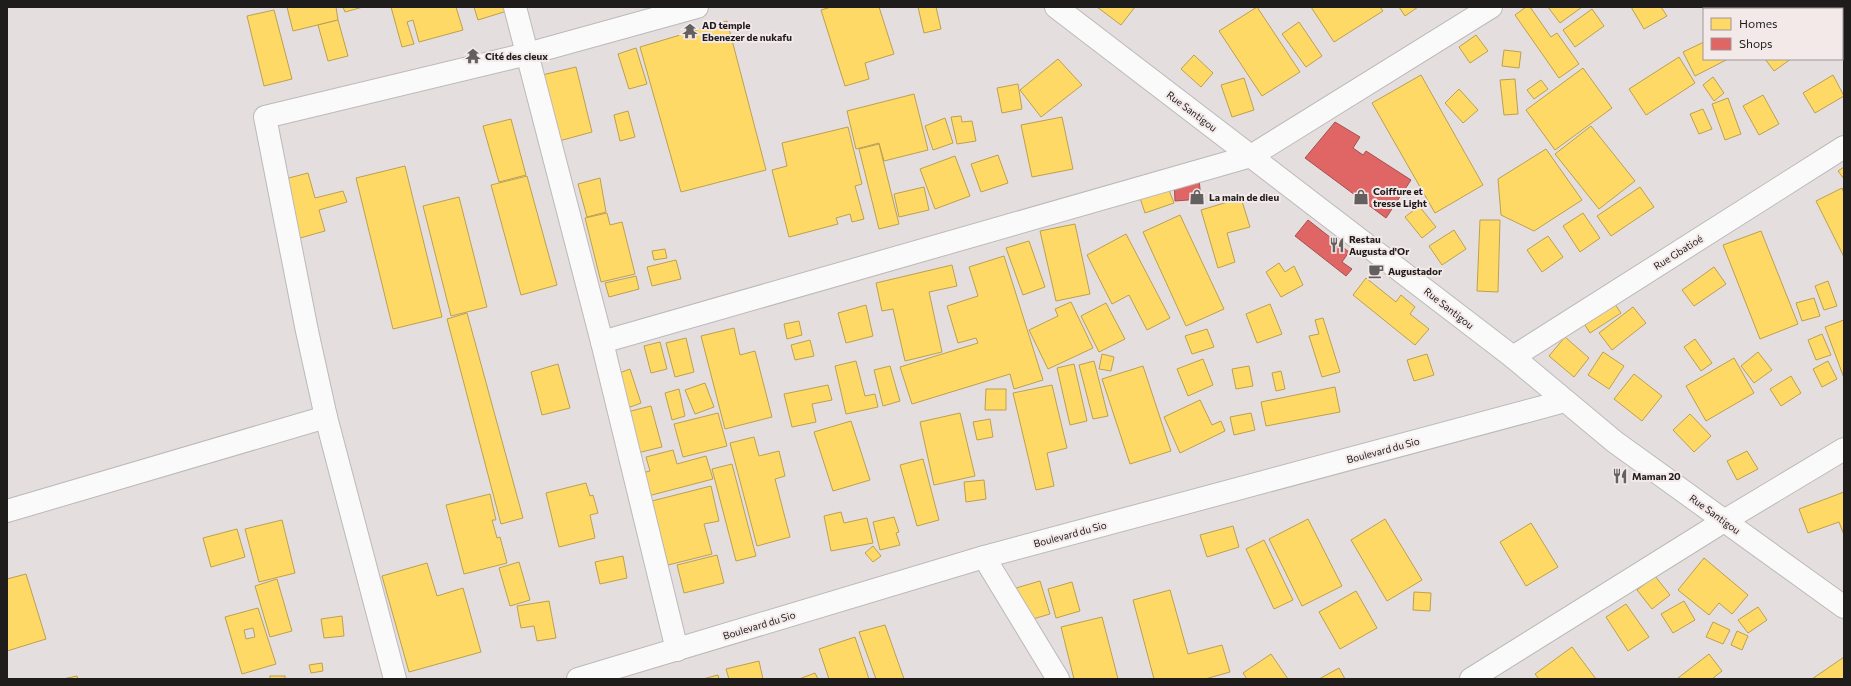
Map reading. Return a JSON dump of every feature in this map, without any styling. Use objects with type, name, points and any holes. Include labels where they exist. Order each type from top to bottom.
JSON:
[{"type":"street","points":[[515,7],[602,342],[677,650]]},
{"type":"street","points":[[395,679],[326,417],[307,331],[265,117],[527,54],[697,7]]},
{"type":"street","name":"Rue Santigou","points":[[1056,7],[1513,357],[1615,442],[1844,607]]},
{"type":"street","points":[[602,342],[1251,156],[1492,7]]},
{"type":"street","name":"Rue Gbatioé","points":[[1513,357],[1844,147]]},
{"type":"street","name":"Boulevard du Sio","points":[[578,679],[984,557],[1565,400]]},
{"type":"street","points":[[7,511],[326,417]]},
{"type":"street","points":[[1471,679],[1497,672],[1724,521],[1844,449]]},
{"type":"street","points":[[984,557],[1058,679]]},
{"type":"building: Homes","points":[[287,7],[336,7],[338,20],[293,31]]},
{"type":"building: Homes","points":[[343,7],[363,7],[345,12]]},
{"type":"building: Homes","points":[[391,7],[456,7],[463,30],[419,42],[413,20],[407,22],[414,44],[402,47]]},
{"type":"building: Homes","points":[[474,7],[506,7],[507,11],[478,20]]},
{"type":"building: Homes","points":[[831,7],[879,7],[894,54],[865,63],[869,79],[845,86],[821,10]]},
{"type":"building: Homes","points":[[918,7],[936,7],[941,29],[924,33]]},
{"type":"building: Homes","points":[[1097,7],[1135,7],[1121,25]]},
{"type":"building: Homes","points":[[1257,7],[1300,72],[1262,96],[1219,31]]},
{"type":"building: Homes","points":[[1311,7],[1380,7],[1383,11],[1334,42]]},
{"type":"building: Homes","points":[[1399,7],[1418,7],[1405,16]]},
{"type":"building: Homes","points":[[1526,7],[1530,7],[1551,37],[1557,33],[1579,64],[1559,78],[1515,15]]},
{"type":"building: Homes","points":[[1548,7],[1582,7],[1560,23]]},
{"type":"building: Homes","points":[[1631,7],[1661,7],[1667,16],[1644,29]]},
{"type":"building: Homes","points":[[1592,9],[1604,26],[1575,47],[1563,30]]},
{"type":"building: Homes","points":[[274,10],[292,79],[264,86],[247,16]]},
{"type":"building: Homes","points":[[338,20],[348,56],[328,61],[318,25]]},
{"type":"building: Homes","points":[[727,21],[766,170],[681,192],[640,47]]},
{"type":"building: Homes","points":[[1299,22],[1322,56],[1306,67],[1282,34]]},
{"type":"building: Homes","points":[[1476,35],[1488,51],[1470,63],[1459,47]]},
{"type":"building: Homes","points":[[1703,42],[1703,60],[1726,60],[1695,76],[1683,52]]},
{"type":"building: Homes","points":[[636,48],[647,84],[629,89],[618,54]]},
{"type":"building: Homes","points":[[1504,50],[1521,52],[1519,68],[1502,66]]},
{"type":"building: Homes","points":[[1194,55],[1213,73],[1201,87],[1181,69]]},
{"type":"building: Homes","points":[[1679,57],[1695,83],[1646,115],[1629,89]]},
{"type":"building: Homes","points":[[1058,59],[1082,85],[1041,117],[1020,90]]},
{"type":"building: Homes","points":[[1766,60],[1790,60],[1774,71]]},
{"type":"building: Homes","points":[[576,67],[592,132],[559,141],[542,75]]},
{"type":"building: Homes","points":[[1583,68],[1612,108],[1555,150],[1526,110]]},
{"type":"building: Homes","points":[[1421,75],[1483,185],[1435,213],[1372,103]]},
{"type":"building: Homes","points":[[1833,75],[1844,96],[1815,113],[1803,93]]},
{"type":"building: Homes","points":[[1713,77],[1724,93],[1714,101],[1703,85]]},
{"type":"building: Homes","points":[[1244,78],[1254,110],[1232,117],[1221,85]]},
{"type":"building: Homes","points":[[1515,79],[1518,114],[1504,115],[1500,80]]},
{"type":"building: Homes","points":[[1541,80],[1548,89],[1534,99],[1527,90]]},
{"type":"building: Homes","points":[[1018,84],[1022,109],[1002,113],[997,88]]},
{"type":"building: Homes","points":[[1459,89],[1478,110],[1463,123],[1445,103]]},
{"type":"building: Homes","points":[[914,94],[928,150],[884,161],[879,143],[856,149],[847,111]]},
{"type":"building: Homes","points":[[1763,95],[1779,124],[1759,135],[1743,106]]},
{"type":"building: Homes","points":[[1728,98],[1741,134],[1725,140],[1712,104]]},
{"type":"building: Homes","points":[[1703,109],[1712,129],[1699,134],[1690,114]]},
{"type":"building: Homes","points":[[628,111],[635,137],[620,141],[614,115]]},
{"type":"building: Homes","points":[[961,116],[962,122],[972,121],[976,141],[957,144],[951,117]]},
{"type":"building: Homes","points":[[1062,117],[1073,169],[1032,177],[1021,125]]},
{"type":"building: Homes","points":[[945,118],[953,143],[933,150],[925,126]]},
{"type":"building: Homes","points":[[511,119],[526,175],[499,182],[483,126]]},
{"type":"building: Homes","points":[[1591,126],[1635,181],[1599,209],[1555,154]]},
{"type":"building: Homes","points":[[848,127],[862,184],[855,186],[864,219],[852,222],[850,214],[836,218],[838,224],[789,237],[772,170],[787,166],[782,143]]},
{"type":"building: Homes","points":[[879,144],[899,224],[879,229],[859,149]]},
{"type":"building: Homes","points":[[1546,149],[1582,200],[1534,231],[1501,215],[1498,179]]},
{"type":"building: Homes","points":[[998,155],[1008,183],[981,192],[971,164]]},
{"type":"building: Homes","points":[[955,156],[970,196],[935,209],[920,169]]},
{"type":"building: Homes","points":[[405,166],[442,317],[393,329],[356,178]]},
{"type":"building: Homes","points":[[1844,167],[1844,179],[1838,171]]},
{"type":"building: Homes","points":[[308,173],[315,198],[343,191],[347,202],[319,210],[325,231],[300,238],[285,179]]},
{"type":"building: Homes","points":[[527,176],[557,285],[521,295],[491,185]]},
{"type":"building: Homes","points":[[600,178],[606,212],[587,217],[578,184]]},
{"type":"building: Homes","points":[[1167,185],[1174,203],[1145,213],[1139,195]]},
{"type":"building: Homes","points":[[924,187],[929,210],[899,217],[894,194]]},
{"type":"building: Homes","points":[[1640,187],[1654,207],[1611,236],[1597,216]]},
{"type":"building: Homes","points":[[1842,188],[1844,193],[1844,257],[1816,201]]},
{"type":"building: Homes","points":[[459,197],[487,307],[451,316],[423,206]]},
{"type":"building: Homes","points":[[1241,198],[1250,227],[1227,233],[1235,262],[1218,268],[1201,210]]},
{"type":"building: Homes","points":[[1419,206],[1436,227],[1422,238],[1405,217]]},
{"type":"building: Homes","points":[[607,213],[610,225],[622,222],[635,274],[601,282],[585,218]]},
{"type":"building: Homes","points":[[1583,213],[1600,238],[1580,252],[1563,226]]},
{"type":"building: Homes","points":[[1180,215],[1224,309],[1186,326],[1143,232]]},
{"type":"building: Homes","points":[[1480,220],[1500,220],[1498,292],[1477,291]]},
{"type":"building: Homes","points":[[1075,224],[1090,294],[1056,301],[1040,231]]},
{"type":"building: Homes","points":[[1454,230],[1466,249],[1442,265],[1429,246]]},
{"type":"building: Homes","points":[[1761,231],[1798,324],[1760,339],[1723,245]]},
{"type":"building: Homes","points":[[1126,234],[1170,318],[1147,330],[1129,295],[1112,304],[1087,255]]},
{"type":"building: Homes","points":[[1548,236],[1563,257],[1542,272],[1527,250]]},
{"type":"building: Homes","points":[[1029,241],[1045,287],[1023,295],[1006,248]]},
{"type":"building: Homes","points":[[665,249],[667,258],[654,260],[652,251]]},
{"type":"building: Homes","points":[[1004,256],[1043,380],[1014,389],[1010,374],[912,404],[900,367],[978,343],[976,338],[958,343],[947,306],[978,296],[969,267]]},
{"type":"building: Homes","points":[[676,260],[681,279],[652,286],[647,267]]},
{"type":"building: Homes","points":[[1279,263],[1285,272],[1294,266],[1303,285],[1281,297],[1266,272]]},
{"type":"building: Homes","points":[[952,265],[957,286],[929,292],[942,352],[905,361],[893,309],[882,311],[876,283]]},
{"type":"building: Homes","points":[[1714,267],[1726,284],[1694,306],[1682,290]]},
{"type":"building: Homes","points":[[636,276],[639,289],[609,297],[605,283]]},
{"type":"building: Homes","points":[[1366,278],[1396,302],[1401,295],[1415,307],[1410,314],[1429,329],[1415,345],[1353,295]]},
{"type":"building: Homes","points":[[1828,281],[1837,306],[1824,310],[1815,286]]},
{"type":"building: Homes","points":[[1814,298],[1820,316],[1802,321],[1796,303]]},
{"type":"building: Homes","points":[[1071,302],[1093,348],[1048,369],[1029,330],[1058,316],[1055,309]]},
{"type":"building: Homes","points":[[1106,303],[1125,339],[1099,352],[1081,316]]},
{"type":"building: Homes","points":[[1614,303],[1621,313],[1590,333],[1583,322]]},
{"type":"building: Homes","points":[[1270,304],[1282,334],[1257,343],[1246,314]]},
{"type":"building: Homes","points":[[866,305],[873,336],[846,343],[838,313]]},
{"type":"building: Homes","points":[[1633,307],[1646,323],[1612,350],[1599,333]]},
{"type":"building: Homes","points":[[467,313],[523,518],[501,524],[447,319]]},
{"type":"building: Homes","points":[[1323,318],[1340,372],[1322,377],[1309,336],[1319,334],[1315,320]]},
{"type":"building: Homes","points":[[1844,320],[1844,378],[1825,327]]},
{"type":"building: Homes","points":[[799,321],[802,335],[787,339],[784,324]]},
{"type":"building: Homes","points":[[734,328],[740,355],[755,351],[772,417],[725,429],[701,336]]},
{"type":"building: Homes","points":[[1207,329],[1214,347],[1192,354],[1185,336]]},
{"type":"building: Homes","points":[[1822,334],[1831,355],[1816,360],[1808,340]]},
{"type":"building: Homes","points":[[1565,337],[1589,358],[1574,377],[1549,356]]},
{"type":"building: Homes","points":[[686,338],[694,372],[675,377],[666,343]]},
{"type":"building: Homes","points":[[1695,339],[1712,363],[1701,371],[1684,347]]},
{"type":"building: Homes","points":[[810,340],[814,356],[795,360],[791,345]]},
{"type":"building: Homes","points":[[660,342],[667,369],[651,373],[644,346]]},
{"type":"building: Homes","points":[[1603,352],[1624,366],[1609,389],[1588,375]]},
{"type":"building: Homes","points":[[1758,352],[1772,370],[1754,383],[1741,366]]},
{"type":"building: Homes","points":[[1102,354],[1114,357],[1111,371],[1099,369]]},
{"type":"building: Homes","points":[[1427,354],[1434,375],[1414,381],[1407,360]]},
{"type":"building: Homes","points":[[1734,358],[1754,393],[1706,421],[1686,386]]},
{"type":"building: Homes","points":[[1203,359],[1213,385],[1188,396],[1177,369]]},
{"type":"building: Homes","points":[[856,361],[865,396],[875,394],[878,407],[846,414],[835,366]]},
{"type":"building: Homes","points":[[1094,361],[1108,416],[1093,419],[1079,365]]},
{"type":"building: Homes","points":[[1828,361],[1837,379],[1822,387],[1813,369]]},
{"type":"building: Homes","points":[[558,364],[570,408],[542,415],[531,372]]},
{"type":"building: Homes","points":[[1074,364],[1087,421],[1070,425],[1057,368]]},
{"type":"building: Homes","points":[[890,366],[900,401],[883,406],[874,370]]},
{"type":"building: Homes","points":[[1143,366],[1171,451],[1130,464],[1102,379]]},
{"type":"building: Homes","points":[[1249,366],[1253,386],[1236,389],[1232,369]]},
{"type":"building: Homes","points":[[630,369],[641,403],[625,409],[614,375]]},
{"type":"building: Homes","points":[[1281,371],[1285,389],[1276,391],[1272,373]]},
{"type":"building: Homes","points":[[1634,374],[1662,396],[1642,421],[1614,399]]},
{"type":"building: Homes","points":[[1791,376],[1801,393],[1781,406],[1770,389]]},
{"type":"building: Homes","points":[[705,383],[714,407],[695,414],[685,390]]},
{"type":"building: Homes","points":[[828,385],[832,400],[812,404],[816,422],[792,427],[784,394]]},
{"type":"building: Homes","points":[[1052,385],[1067,448],[1047,453],[1054,486],[1036,490],[1013,393]]},
{"type":"building: Homes","points":[[1335,387],[1340,412],[1266,426],[1261,402]]},
{"type":"building: Homes","points":[[679,389],[685,416],[672,420],[665,393]]},
{"type":"building: Homes","points":[[986,389],[1006,389],[1006,410],[985,410]]},
{"type":"building: Homes","points":[[1200,400],[1212,425],[1221,421],[1225,431],[1180,453],[1164,417]]},
{"type":"building: Homes","points":[[651,406],[662,447],[633,454],[623,413]]},
{"type":"building: Homes","points":[[718,413],[727,446],[683,457],[674,424]]},
{"type":"building: Homes","points":[[960,413],[975,476],[934,485],[920,422]]},
{"type":"building: Homes","points":[[1251,413],[1255,430],[1234,435],[1230,417]]},
{"type":"building: Homes","points":[[1690,414],[1711,436],[1694,452],[1673,430]]},
{"type":"building: Homes","points":[[990,419],[993,437],[977,440],[973,422]]},
{"type":"building: Homes","points":[[851,421],[870,480],[833,491],[814,432]]},
{"type":"building: Homes","points":[[754,437],[759,456],[779,451],[785,476],[775,479],[790,537],[757,546],[730,443]]},
{"type":"building: Homes","points":[[673,450],[677,464],[706,456],[713,479],[648,496],[642,473],[650,471],[646,457]]},
{"type":"building: Homes","points":[[1747,451],[1758,469],[1737,480],[1727,461]]},
{"type":"building: Homes","points":[[923,459],[939,520],[917,526],[900,465]]},
{"type":"building: Homes","points":[[732,464],[756,556],[736,561],[712,469]]},
{"type":"building: Homes","points":[[984,480],[986,499],[966,502],[964,482]]},
{"type":"building: Homes","points":[[586,483],[590,496],[593,495],[598,513],[590,515],[595,538],[559,547],[546,493]]},
{"type":"building: Homes","points":[[711,486],[719,521],[704,524],[712,554],[668,565],[652,501]]},
{"type":"building: Homes","points":[[1844,492],[1844,535],[1839,522],[1808,533],[1799,509]]},
{"type":"building: Homes","points":[[490,494],[496,520],[492,520],[497,538],[500,537],[507,563],[464,574],[446,505]]},
{"type":"building: Homes","points":[[841,512],[844,523],[867,518],[873,543],[831,551],[824,516]]},
{"type":"building: Homes","points":[[894,517],[899,532],[896,533],[900,545],[880,550],[873,522]]},
{"type":"building: Homes","points":[[1308,519],[1342,586],[1302,606],[1269,539]]},
{"type":"building: Homes","points":[[1385,519],[1422,580],[1387,601],[1351,540]]},
{"type":"building: Homes","points":[[282,520],[295,573],[259,582],[245,529]]},
{"type":"building: Homes","points":[[1531,523],[1558,567],[1526,586],[1500,542]]},
{"type":"building: Homes","points":[[1233,526],[1239,547],[1207,557],[1200,535]]},
{"type":"building: Homes","points":[[237,529],[245,557],[211,567],[203,538]]},
{"type":"building: Homes","points":[[1264,540],[1293,600],[1274,609],[1246,549]]},
{"type":"building: Homes","points":[[873,546],[881,556],[873,562],[865,553]]},
{"type":"building: Homes","points":[[717,555],[724,583],[684,593],[677,565]]},
{"type":"building: Homes","points":[[623,556],[627,578],[600,584],[595,562]]},
{"type":"building: Homes","points":[[1704,558],[1748,595],[1732,614],[1719,603],[1709,615],[1678,590]]},
{"type":"building: Homes","points":[[519,562],[530,600],[510,606],[499,568]]},
{"type":"building: Homes","points":[[427,563],[437,596],[463,588],[481,652],[409,672],[382,576]]},
{"type":"building: Homes","points":[[26,574],[46,639],[7,651],[7,579]]},
{"type":"building: Homes","points":[[1655,576],[1670,595],[1652,609],[1637,590]]},
{"type":"building: Homes","points":[[277,579],[292,631],[270,637],[255,586]]},
{"type":"building: Homes","points":[[1040,581],[1050,614],[1026,621],[1016,588]]},
{"type":"building: Homes","points":[[1072,582],[1080,611],[1056,618],[1048,589]]},
{"type":"building: Homes","points":[[1170,590],[1188,654],[1222,645],[1230,672],[1205,679],[1154,679],[1133,600]]},
{"type":"building: Homes","points":[[1356,591],[1377,628],[1340,649],[1319,612]]},
{"type":"building: Homes","points":[[1414,592],[1431,593],[1430,611],[1413,610]]},
{"type":"building: Homes","points":[[549,601],[556,638],[537,641],[534,626],[521,628],[517,606]]},
{"type":"building: Homes","points":[[1684,601],[1695,620],[1673,633],[1661,614]]},
{"type":"building: Homes","points":[[1626,604],[1649,637],[1628,651],[1606,617]]},
{"type":"building: Homes","points":[[1758,607],[1767,620],[1748,633],[1738,620]]},
{"type":"building: Homes","points":[[258,608],[276,664],[242,674],[225,617]],"holes":[[[253,628],[255,637],[246,639],[244,630]]]},
{"type":"building: Homes","points":[[342,616],[344,636],[324,638],[321,619]]},
{"type":"building: Homes","points":[[1102,617],[1118,679],[1074,679],[1061,627]]},
{"type":"building: Homes","points":[[1713,622],[1730,630],[1723,644],[1706,637]]},
{"type":"building: Homes","points":[[885,625],[904,679],[876,679],[859,632]]},
{"type":"building: Homes","points":[[1737,631],[1748,636],[1742,650],[1731,645]]},
{"type":"building: Homes","points":[[855,637],[869,679],[829,679],[819,649]]},
{"type":"building: Homes","points":[[1572,647],[1596,679],[1539,679],[1535,674]]},
{"type":"building: Homes","points":[[1271,654],[1288,679],[1247,679],[1243,673]]},
{"type":"building: Homes","points":[[1709,654],[1722,671],[1712,679],[1678,678]]},
{"type":"building: Homes","points":[[1844,657],[1844,679],[1812,679]]},
{"type":"building: Homes","points":[[759,661],[763,679],[729,679],[726,669]]},
{"type":"building: Homes","points":[[322,663],[323,671],[311,673],[309,665]]},
{"type":"building: Homes","points":[[1339,668],[1345,679],[1319,679]]},
{"type":"building: Homes","points":[[815,673],[818,679],[799,679]]},
{"type":"building: Homes","points":[[718,675],[719,679],[703,679]]},
{"type":"building: Homes","points":[[77,676],[78,679],[63,679]]},
{"type":"building: Homes","points":[[270,676],[285,676],[285,679],[270,679]]},
{"type":"building: Shops","points":[[1335,122],[1360,137],[1353,148],[1363,155],[1366,151],[1411,180],[1386,218],[1305,158]]},
{"type":"building: Shops","points":[[1199,179],[1201,199],[1175,201],[1174,181]]},
{"type":"building: Shops","points":[[1308,220],[1349,252],[1342,262],[1352,269],[1346,276],[1295,236]]},
{"type":"place","name":"AD temple Ebenezer de nukafu","points":[[690,31]]},
{"type":"place","name":"Cité des cieux","points":[[473,56]]},
{"type":"place","name":"La main de dieu","points":[[1197,197]]},
{"type":"place","name":"Coiffure et tresse Light","points":[[1361,197]]},
{"type":"place","name":"Restau Augusta d'Or","points":[[1337,245]]},
{"type":"place","name":"Augustador","points":[[1376,271]]},
{"type":"place","name":"Maman 20","points":[[1620,476]]}]
